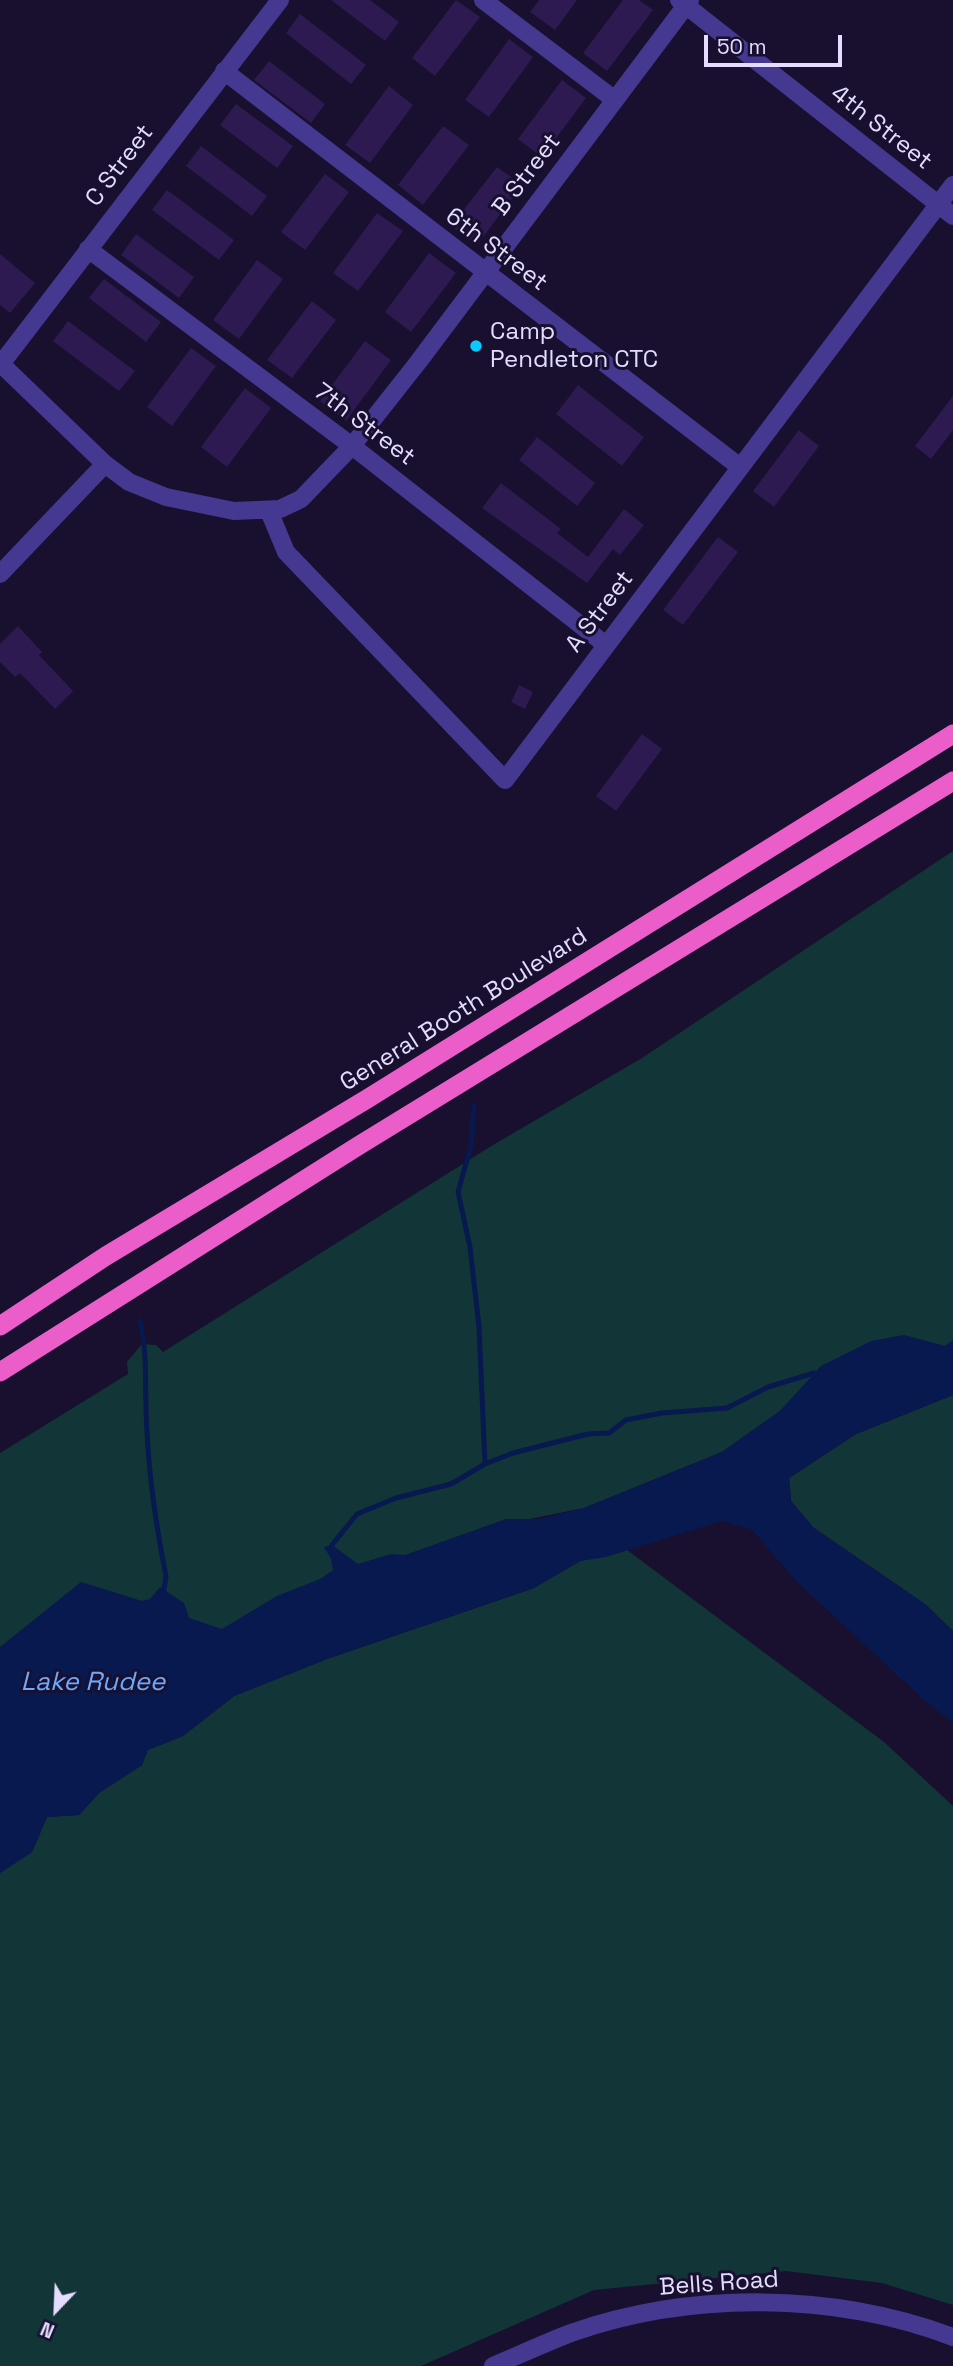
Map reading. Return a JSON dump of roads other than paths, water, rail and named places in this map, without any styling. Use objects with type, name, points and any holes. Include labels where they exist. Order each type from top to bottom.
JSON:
[{"type":"highway","name":"General Booth Boulevard","points":[[0,1326],[106,1256],[367,1099],[953,734]]},
{"type":"highway","points":[[0,1372],[358,1146],[953,781]]},
{"type":"street","name":"C Street","points":[[0,363],[280,0]]},
{"type":"street","points":[[483,0],[615,100]]},
{"type":"street","name":"B Street","points":[[269,511],[301,499],[352,446],[615,100],[685,2]]},
{"type":"street","name":"4th Street","points":[[685,2],[953,216]]},
{"type":"street","name":"6th Street","points":[[224,71],[740,467]]},
{"type":"street","name":"A Street","points":[[269,511],[286,552],[505,780],[953,185]]},
{"type":"street","name":"7th Street","points":[[88,249],[352,446],[606,645]]},
{"type":"street","points":[[0,363],[105,464],[129,482],[166,497],[234,511],[269,511]]},
{"type":"street","points":[[0,573],[105,464]]},
{"type":"street","name":"Bells Road","points":[[493,2366],[571,2333],[609,2322],[688,2307],[738,2303],[837,2308],[896,2319],[953,2337]]},
{"type":"water","name":"Lake Rudee","points":[[904,1335],[945,1346],[953,1340],[953,1395],[856,1434],[789,1478],[791,1501],[814,1528],[925,1604],[953,1631],[953,1723],[925,1701],[797,1582],[752,1530],[722,1521],[606,1557],[580,1561],[534,1588],[327,1659],[234,1696],[183,1736],[148,1750],[142,1765],[99,1793],[79,1815],[47,1817],[32,1852],[0,1873],[0,1647],[81,1582],[142,1601],[150,1599],[160,1587],[184,1603],[189,1618],[222,1629],[277,1596],[320,1579],[333,1570],[331,1559],[324,1547],[332,1545],[358,1564],[391,1554],[405,1555],[506,1519],[539,1519],[584,1508],[722,1452],[780,1411],[821,1366],[871,1341]]},
{"type":"waterway","points":[[332,1545],[357,1514],[396,1498],[451,1484],[485,1464],[479,1327],[470,1247],[458,1192],[471,1146],[474,1105]]},
{"type":"waterway","points":[[140,1321],[145,1353],[150,1470],[166,1576],[164,1589]]},
{"type":"waterway","points":[[485,1464],[513,1453],[588,1434],[609,1433],[626,1420],[662,1413],[727,1408],[768,1387],[814,1373]]},
{"type":"place","name":"Camp Pendleton CTC","points":[[476,346]]}]
